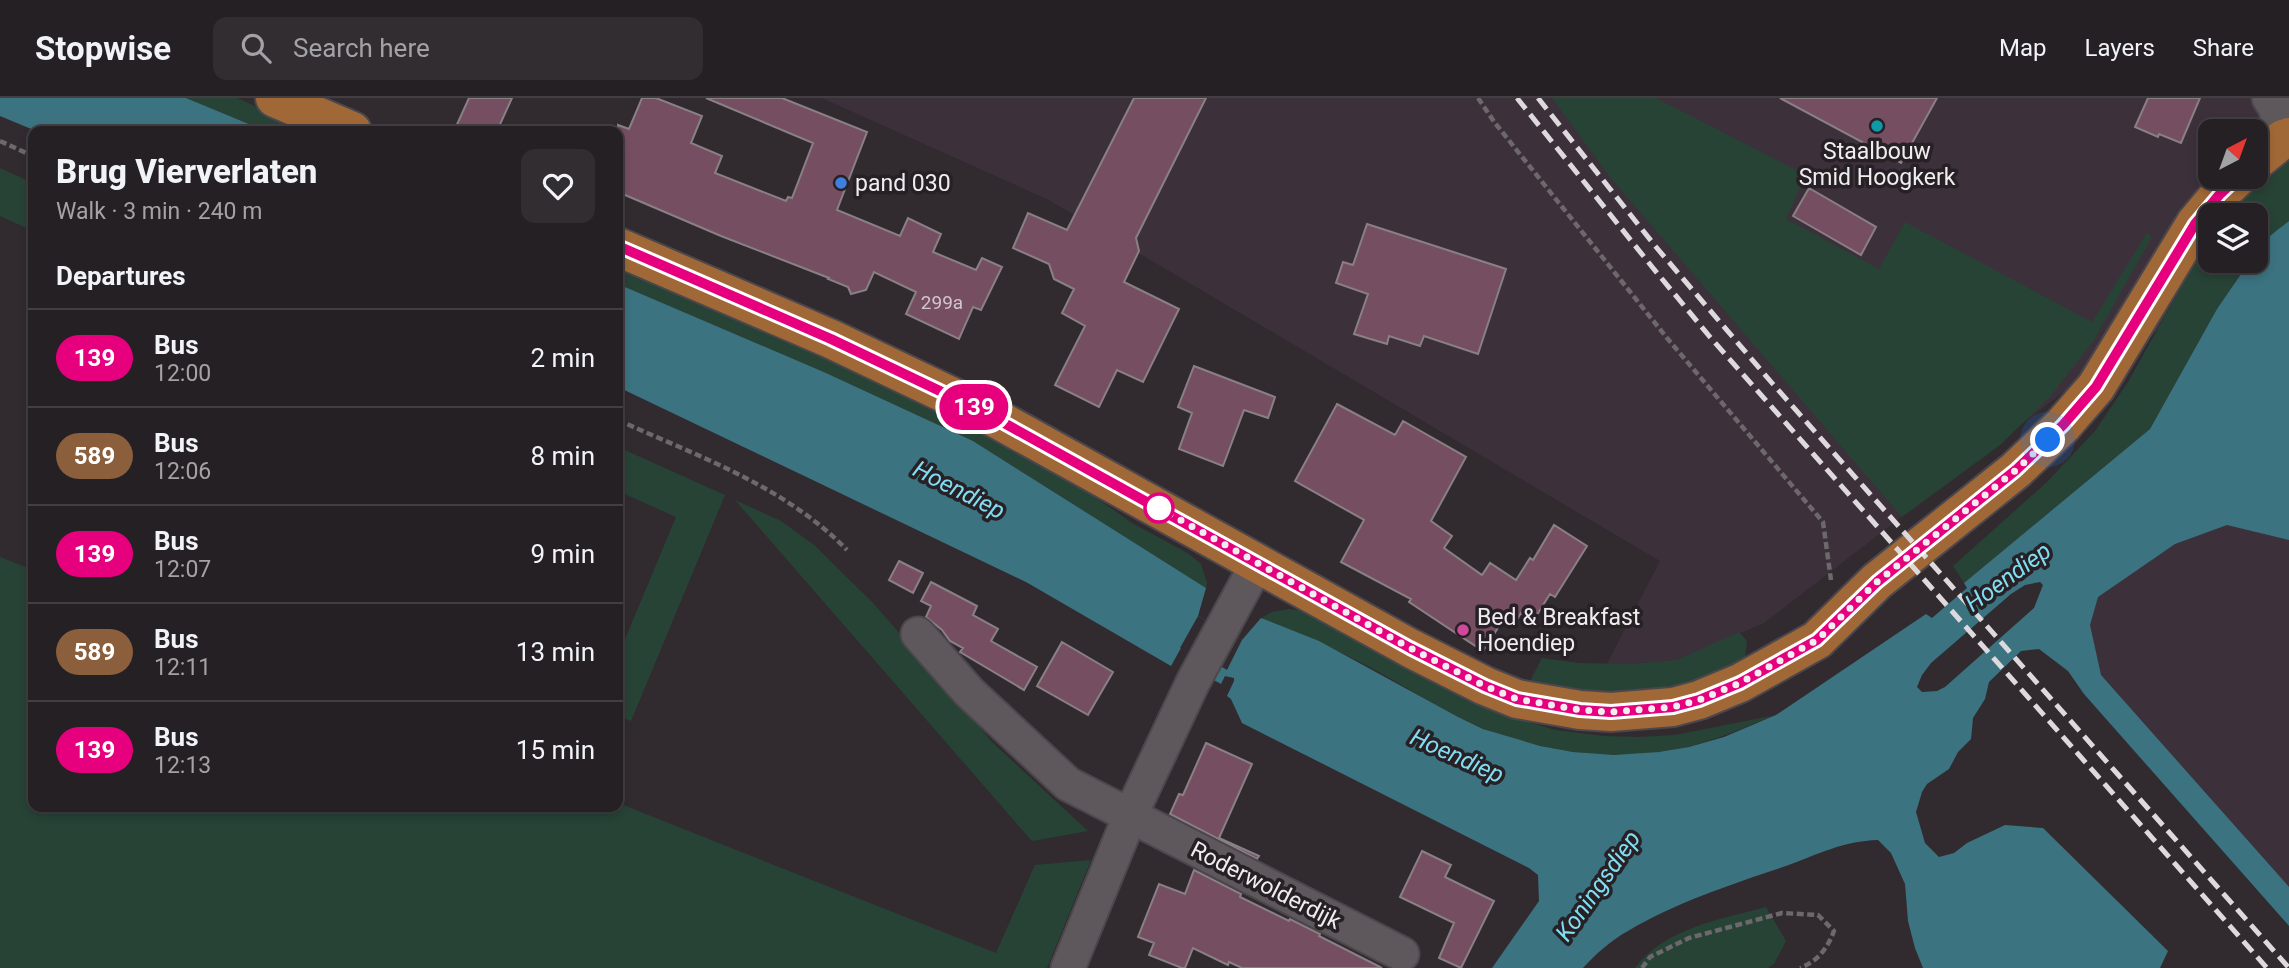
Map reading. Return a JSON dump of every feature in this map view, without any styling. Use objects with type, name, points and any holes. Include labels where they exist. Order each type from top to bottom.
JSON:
[{"type":"main road","points":[[275,98],[340,126]]},
{"type":"main road","points":[[623,249],[831,339],[986,413],[1410,648],[1485,686],[1517,699],[1580,710],[1611,712],[1673,707],[1699,700],[1740,683],[1817,640],[1886,573],[2016,470],[2063,425],[2096,387],[2195,224],[2225,189]]},
{"type":"street","points":[[2269,98],[2275,107],[2276,145]]},
{"type":"street","points":[[1068,968],[1130,816],[1193,681],[1258,562]]},
{"type":"street","name":"Roderwolderdijk","points":[[918,634],[969,692],[1068,784],[1402,954]]},
{"type":"path","points":[[1478,98],[1495,123],[1667,338],[1823,522],[1833,594],[1848,610]]},
{"type":"path","points":[[0,141],[28,154]]},
{"type":"path","points":[[623,422],[761,485],[830,532],[847,550]]},
{"type":"path","points":[[1642,968],[1650,957],[1689,938],[1782,913],[1818,915],[1835,931],[1827,950],[1800,968]]},
{"type":"shaded area","points":[[822,98],[2289,98],[2289,268],[2119,349],[1764,623],[1677,660],[1607,664],[1660,561],[1049,200]]},
{"type":"shaded area","points":[[2198,498],[2289,529],[2289,917],[2097,690],[2058,613]]},
{"type":"green space","points":[[186,98],[237,98],[300,126],[254,126]]},
{"type":"green space","points":[[1552,98],[1656,98],[1806,175],[1786,219],[1879,269],[1905,222],[2092,322],[2147,233],[2152,237],[2094,340],[2050,397],[2000,445],[1902,517],[1610,177]]},
{"type":"green space","points":[[2289,158],[2289,221],[2268,241],[2268,203],[2235,203],[2248,189],[2268,189],[2268,172]]},
{"type":"green space","points":[[0,168],[28,181],[28,229],[0,216]]},
{"type":"green space","points":[[2198,257],[2198,273],[2242,273],[2217,309],[2150,429],[1964,583],[1953,566],[2047,482],[2095,431],[2128,382]]},
{"type":"green space","points":[[623,264],[832,354],[1064,475],[1132,523],[1189,554],[1201,564],[1206,588],[973,441],[826,373],[623,286]]},
{"type":"green space","points":[[623,449],[725,495],[631,721],[623,718],[623,644],[676,517],[623,493]]},
{"type":"green space","points":[[735,500],[781,521],[814,545],[873,603],[991,741],[1088,831],[1032,841]]},
{"type":"green space","points":[[0,557],[28,568],[28,812],[623,812],[623,805],[996,953],[1035,865],[1091,860],[1047,968],[0,968]]},
{"type":"green space","points":[[1289,609],[1304,611],[1514,717],[1555,730],[1603,736],[1675,735],[1776,715],[1703,743],[1663,752],[1603,754],[1544,747],[1487,730],[1460,718],[1358,661],[1261,618],[1272,612]]},
{"type":"green space","points":[[1739,632],[1747,641],[1745,658],[1728,681],[1611,698],[1529,683],[1542,658],[1578,663],[1627,664],[1677,660]]},
{"type":"green space","points":[[1766,907],[1786,941],[1774,964],[1768,968],[1635,968],[1647,954],[1678,934],[1713,921]]},
{"type":"water","points":[[0,98],[186,98],[254,126],[28,128],[0,116]]},
{"type":"water","points":[[2289,221],[2289,540],[2227,525],[2175,544],[2098,597],[2090,625],[2101,675],[2289,887],[2289,926],[2084,694],[2068,671],[2039,649],[2021,651],[1989,682],[1985,699],[1973,718],[1971,739],[1958,752],[1949,769],[1927,784],[1916,812],[1925,843],[1939,857],[1954,853],[1967,843],[2005,825],[2043,828],[2168,951],[2160,968],[1923,968],[1908,921],[1905,884],[1891,853],[1878,840],[1831,849],[1686,902],[1621,935],[1583,968],[1492,968],[1539,901],[1538,875],[1529,868],[1242,723],[1227,696],[1234,678],[1225,676],[1221,684],[1210,678],[1215,667],[1181,648],[1171,666],[1026,582],[623,389],[623,286],[826,373],[973,441],[1206,588],[1198,616],[1242,640],[1261,618],[1319,641],[1483,729],[1540,746],[1573,752],[1614,755],[1659,752],[1724,737],[1776,715],[1926,614],[1932,618],[1967,588],[1964,583],[2150,429],[2217,309],[2242,273],[2268,273],[2268,238]],"holes":[[[2040,582],[2043,585],[2034,608],[1945,687],[1937,691],[1922,692],[1917,687],[1931,663],[2011,594],[2025,585]]]},
{"type":"pier","points":[[1198,616],[1242,640],[1227,670],[1217,664],[1215,667],[1180,648]]},
{"type":"building","points":[[469,98],[512,98],[499,126],[456,126]]},
{"type":"building","points":[[642,98],[656,98],[702,116],[691,143],[722,156],[715,173],[786,201],[788,197],[792,198],[813,143],[706,98],[782,98],[867,132],[837,210],[900,236],[908,218],[941,234],[933,252],[976,270],[982,258],[1002,267],[981,310],[973,307],[959,339],[906,314],[916,292],[874,272],[866,290],[851,294],[848,287],[829,278],[623,194],[623,127],[629,129]]},
{"type":"building","points":[[1134,98],[1206,98],[1136,238],[1139,251],[1124,282],[1179,309],[1143,382],[1117,370],[1099,407],[1055,385],[1085,326],[1062,313],[1074,289],[1054,279],[1049,264],[1013,248],[1028,213],[1067,230]]},
{"type":"building","name":"Staalbouw Smid Hoogkerk","points":[[1780,98],[1937,98],[1901,163]]},
{"type":"building","points":[[2148,98],[2200,98],[2181,143],[2135,127]]},
{"type":"building","points":[[1809,188],[1876,227],[1861,255],[1793,216]]},
{"type":"building","points":[[1367,224],[1506,269],[1478,354],[1424,336],[1420,346],[1389,336],[1387,344],[1354,334],[1368,294],[1336,283],[1343,262],[1353,265]]},
{"type":"building","points":[[1194,366],[1275,397],[1268,418],[1244,410],[1223,466],[1179,449],[1192,413],[1178,407]]},
{"type":"building","points":[[1337,404],[1395,435],[1403,421],[1466,457],[1431,521],[1452,536],[1444,548],[1482,575],[1490,563],[1516,580],[1530,558],[1533,560],[1554,525],[1587,546],[1555,597],[1550,594],[1533,621],[1521,613],[1513,626],[1503,620],[1483,651],[1409,602],[1411,599],[1341,562],[1364,520],[1295,481]]},
{"type":"building","points":[[899,561],[923,573],[913,593],[889,580]]},
{"type":"building","points":[[931,582],[977,606],[973,615],[998,629],[991,641],[1037,667],[1024,690],[960,652],[963,648],[950,641],[942,630],[926,617],[931,606],[921,601]]},
{"type":"building","points":[[1062,642],[1113,672],[1088,715],[1037,686]]},
{"type":"building","points":[[1206,743],[1252,764],[1219,838],[1259,856],[1257,859],[1170,814],[1179,794],[1183,795]]},
{"type":"building","points":[[1422,851],[1451,865],[1445,877],[1494,901],[1461,968],[1439,958],[1454,923],[1400,897]]},
{"type":"building","points":[[1194,870],[1241,894],[1240,897],[1320,934],[1319,936],[1382,968],[1242,968],[1229,962],[1228,965],[1193,948],[1185,968],[1182,968],[1149,955],[1154,943],[1138,937],[1159,884],[1185,894]]},
{"type":"railway","points":[[1517,98],[1710,337],[2267,968]]},
{"type":"railway","points":[[1538,98],[1656,247],[1772,383],[2289,968]]},
{"type":"bus line","name":"139","points":[[623,248],[831,339],[986,413],[1410,648],[1485,686],[1517,699],[1580,710],[1611,712],[1673,707],[1699,700],[1740,683],[1817,640],[1877,582],[2016,470],[2063,425],[2096,387],[2195,224],[2225,189]]},
{"type":"place","name":"Staalbouw Smid Hoogkerk","points":[[1877,126]]},
{"type":"place","name":"pand 030","points":[[841,183]]},
{"type":"place","name":"Bed & Breakfast Hoendiep","points":[[1463,630]]},
{"type":"route","points":[[1159,508],[1410,648],[1485,686],[1517,699],[1580,710],[1611,712],[1673,707],[1699,700],[1740,683],[1817,640],[1877,582],[2016,470],[2048,440]]},
{"type":"water label","name":"Hoendiep","points":[[959,490]]},
{"type":"water label","name":"Hoendiep","points":[[2008,577]]},
{"type":"water label","name":"Hoendiep","points":[[1457,756]]},
{"type":"water label","name":"Koningsdiep","points":[[1598,886]]}]
